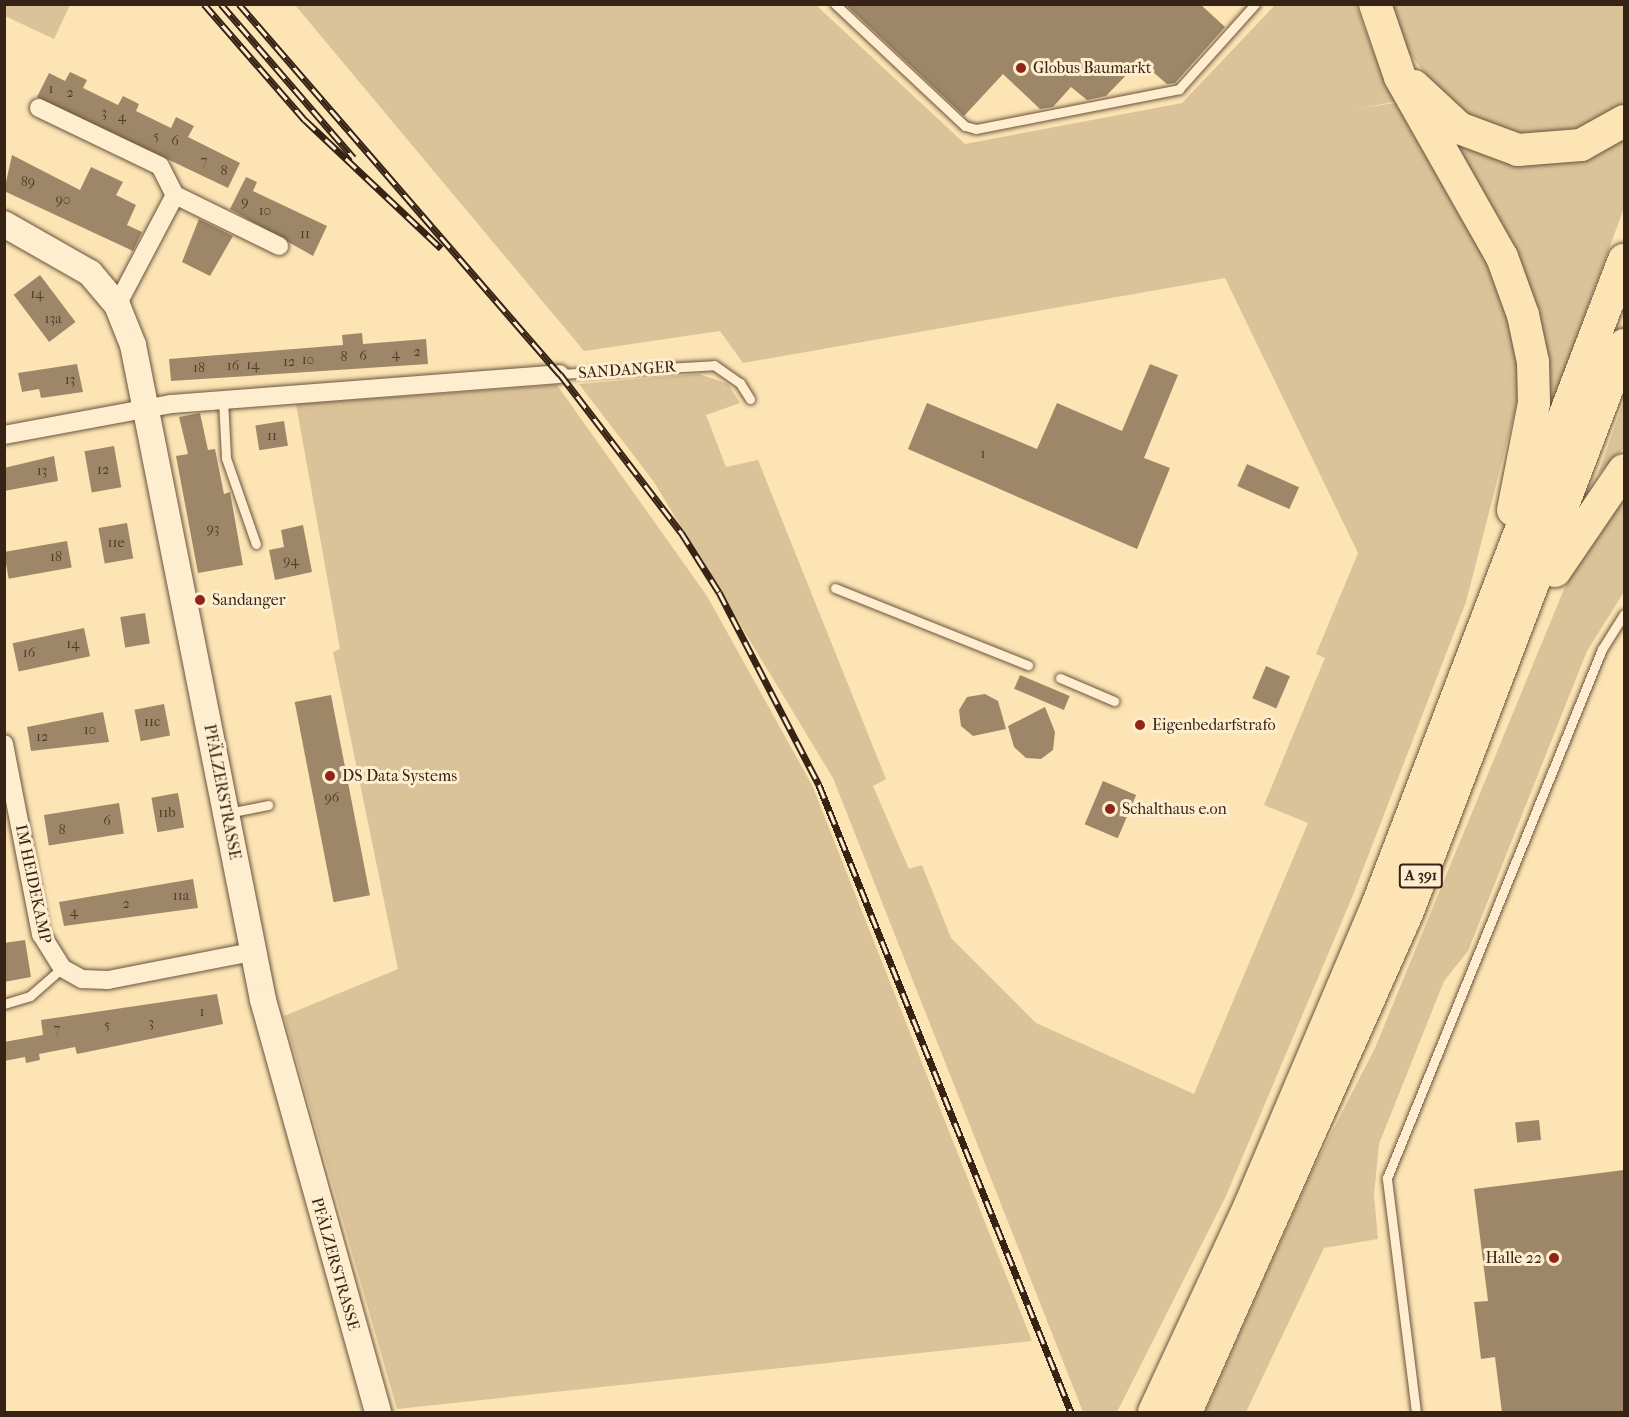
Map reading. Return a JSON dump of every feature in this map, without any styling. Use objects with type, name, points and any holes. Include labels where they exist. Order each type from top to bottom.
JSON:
[{"type":"highway","points":[[1375,4],[1388,44],[1420,119],[1502,257],[1533,362],[1526,455],[1499,635]]},
{"type":"highway","points":[[1388,44],[1437,110],[1497,146],[1560,150],[1601,136],[1624,121]]},
{"type":"highway","name":"A 391","points":[[1186,1413],[1323,1111],[1499,635],[1624,260]]},
{"type":"highway","name":"A 391","points":[[1154,1413],[1250,1205],[1624,345]]},
{"type":"highway","points":[[1499,635],[1624,470]]},
{"type":"street","points":[[39,108],[160,166],[176,195],[279,246]]},
{"type":"street","points":[[117,304],[176,195]]},
{"type":"street","name":"PFÄLZERSTRASSE","points":[[4,224],[72,260],[117,304],[134,345],[252,952],[286,1097],[378,1413]]},
{"type":"street","name":"SANDANGER","points":[[4,435],[148,408],[223,400],[560,374]]},
{"type":"street","name":"IM HEIDEKAMP","points":[[4,744],[41,934],[62,968]]},
{"type":"street","points":[[62,968],[82,979],[108,980],[252,952]]},
{"type":"lane","points":[[835,4],[965,126],[976,129],[1179,89],[1255,4]]},
{"type":"lane","name":"SANDANGER","points":[[560,374],[714,365],[740,383],[750,399]]},
{"type":"lane","points":[[223,400],[228,467],[246,503],[256,544]]},
{"type":"lane","points":[[835,588],[1028,665]]},
{"type":"lane","points":[[1416,1413],[1385,1198],[1392,1157],[1476,966],[1602,650],[1624,614]]},
{"type":"lane","points":[[1060,678],[1114,701]]},
{"type":"lane","points":[[226,813],[268,805]]},
{"type":"lane","points":[[4,1004],[30,996],[62,968]]},
{"type":"shaded area","points":[[5,4],[70,5],[54,39],[5,16]]},
{"type":"shaded area","points":[[295,5],[816,5],[965,144],[1182,103],[1275,5],[1356,5],[1381,72],[1398,101],[1357,109],[1400,102],[1498,268],[1526,368],[1466,602],[1353,895],[1226,1196],[1117,1412],[1083,1412],[833,778],[654,482],[579,384],[699,374],[728,384],[740,403],[706,415],[726,467],[758,460],[886,779],[873,786],[909,869],[922,865],[951,938],[1036,1023],[1194,1094],[1308,823],[1264,805],[1325,658],[1316,654],[1358,553],[1225,278],[743,363],[720,331],[584,351]]},
{"type":"shaded area","points":[[1390,5],[1624,5],[1624,103],[1599,124],[1552,135],[1521,137],[1476,126],[1447,101],[1402,44]]},
{"type":"shaded area","points":[[1624,123],[1624,208],[1549,412],[1547,368],[1440,124],[1478,148]]},
{"type":"shaded area","points":[[557,385],[707,596],[812,785],[1032,1341],[397,1409],[284,1016],[398,969],[333,652],[340,649],[296,404]]},
{"type":"shaded area","points":[[1624,401],[1624,448],[1598,474]]},
{"type":"shaded area","points":[[1624,485],[1624,592],[1587,651],[1468,951],[1444,981],[1379,1144],[1374,1195],[1378,1239],[1324,1248],[1246,1412],[1205,1412],[1313,1169],[1375,1048],[1569,577]]},
{"type":"building","name":"Globus Baumarkt","points":[[845,4],[1200,4],[1225,27],[1175,83],[1167,84],[1140,61],[1106,96],[1087,100],[1071,87],[1053,107],[1040,109],[1003,74],[964,116]]},
{"type":"building","points":[[70,72],[87,80],[83,88],[118,105],[123,96],[139,104],[136,111],[171,128],[176,117],[194,126],[188,137],[240,163],[228,188],[37,97],[49,73],[65,81]]},
{"type":"building","points":[[12,155],[80,190],[91,167],[123,182],[116,195],[136,205],[127,225],[142,232],[133,251],[4,191]]},
{"type":"building","points":[[246,177],[257,182],[253,191],[327,226],[313,256],[230,209]]},
{"type":"building","points":[[199,219],[233,236],[210,276],[182,262]]},
{"type":"building","points":[[40,275],[76,322],[49,342],[14,295]]},
{"type":"building","points":[[362,333],[363,344],[426,339],[428,364],[171,381],[169,359],[343,345],[342,335]]},
{"type":"building","points":[[77,364],[83,392],[41,398],[39,389],[22,392],[18,373]]},
{"type":"building","points":[[1150,364],[1178,375],[1144,458],[1170,468],[1137,549],[908,449],[927,403],[1037,449],[1057,403],[1122,431]]},
{"type":"building","points":[[200,413],[208,450],[215,449],[224,494],[230,492],[243,565],[198,573],[176,456],[188,454],[179,417]]},
{"type":"building","points":[[284,421],[288,446],[259,450],[255,426]]},
{"type":"building","points":[[114,446],[121,487],[92,493],[84,451]]},
{"type":"building","points":[[54,456],[58,481],[4,491],[4,468]]},
{"type":"building","points":[[1247,464],[1299,487],[1289,509],[1237,486]]},
{"type":"building","points":[[127,523],[133,558],[105,563],[98,528]]},
{"type":"building","points":[[303,525],[312,572],[275,580],[269,550],[284,547],[281,530]]},
{"type":"building","points":[[67,541],[72,568],[9,579],[4,552]]},
{"type":"building","points":[[145,613],[150,644],[125,648],[120,617]]},
{"type":"building","points":[[84,628],[90,656],[19,672],[13,643]]},
{"type":"building","points":[[1266,666],[1290,676],[1276,708],[1252,698]]},
{"type":"building","points":[[1020,675],[1070,696],[1064,710],[1014,689]]},
{"type":"building","points":[[985,694],[998,701],[1006,729],[973,736],[961,726],[959,710],[967,697]]},
{"type":"building","points":[[331,695],[370,895],[334,902],[295,702]]},
{"type":"building","points":[[164,704],[170,735],[141,741],[135,710]]},
{"type":"building","points":[[1045,707],[1055,732],[1053,750],[1041,759],[1026,758],[1014,747],[1008,726]]},
{"type":"building","points":[[103,712],[109,742],[31,751],[27,727]]},
{"type":"building","name":"Schalthaus e.on","points":[[1103,781],[1136,795],[1118,838],[1085,824]]},
{"type":"building","points":[[178,793],[184,827],[157,832],[151,798]]},
{"type":"building","points":[[119,803],[124,834],[49,846],[44,815]]},
{"type":"building","points":[[193,879],[198,908],[64,926],[59,902]]},
{"type":"building","points":[[25,940],[31,977],[4,982],[4,943]]},
{"type":"building","points":[[217,994],[223,1024],[77,1054],[75,1047],[39,1054],[40,1060],[26,1063],[25,1057],[4,1061],[4,1042],[43,1035],[41,1020]]},
{"type":"building","points":[[1539,1120],[1541,1140],[1517,1142],[1515,1123]]},
{"type":"building","name":"Halle 22","points":[[1624,1170],[1624,1413],[1502,1413],[1495,1357],[1481,1359],[1474,1302],[1488,1301],[1474,1189]]},
{"type":"railway","points":[[204,4],[305,120],[441,248]]},
{"type":"railway","points":[[221,4],[354,158]]},
{"type":"railway","points":[[239,4],[560,374],[681,532],[719,592],[819,785],[1071,1412]]},
{"type":"place","name":"Globus Baumarkt","points":[[1021,68]]},
{"type":"place","name":"Sandanger","points":[[200,600]]},
{"type":"place","name":"Eigenbedarfstrafo","points":[[1140,725]]},
{"type":"place","name":"DS Data Systems","points":[[330,776]]},
{"type":"place","name":"Schalthaus e.on","points":[[1110,809]]},
{"type":"place","name":"Halle 22","points":[[1554,1258]]}]
